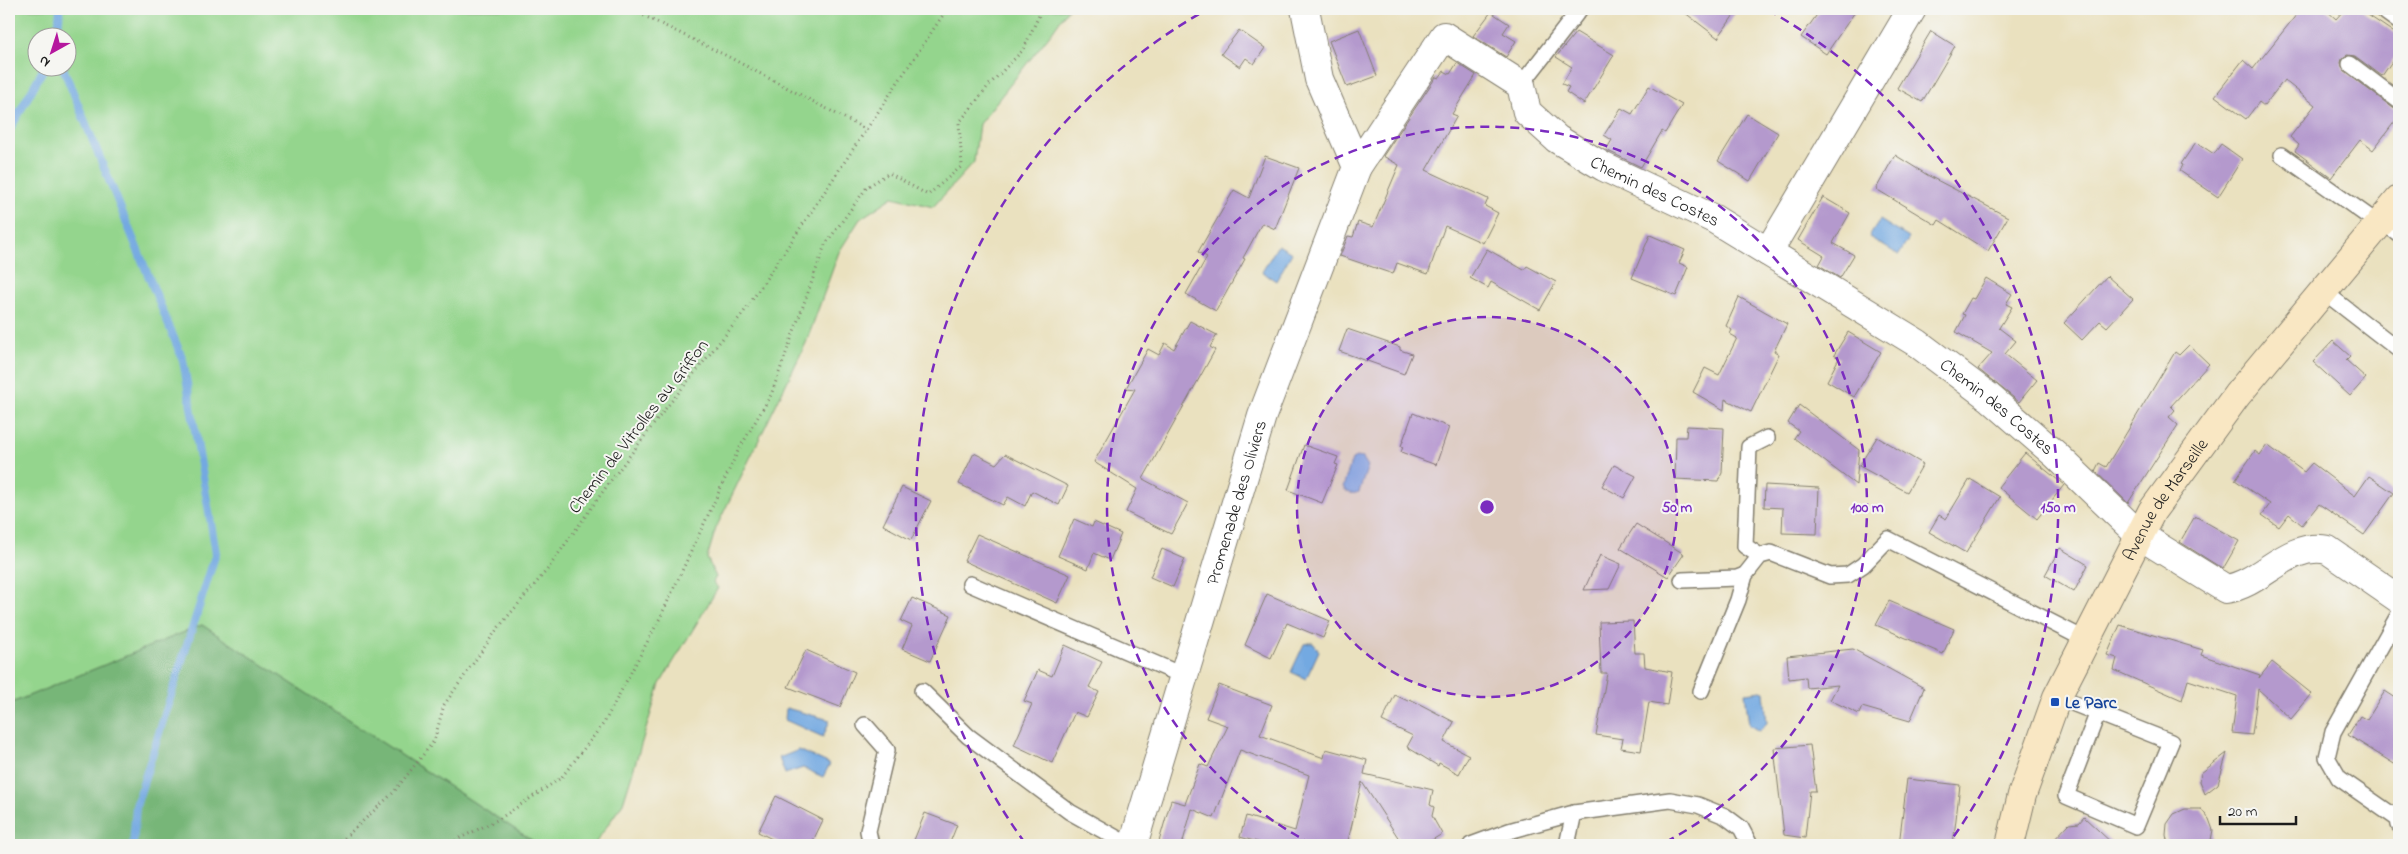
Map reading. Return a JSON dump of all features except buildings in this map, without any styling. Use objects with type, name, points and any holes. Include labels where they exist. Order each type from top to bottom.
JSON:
[{"type":"street","points":[[1305,9],[1319,79],[1357,167]]},
{"type":"street","points":[[1768,252],[1912,9]]},
{"type":"street","points":[[1357,167],[1444,36],[1521,85]]},
{"type":"street","name":"Chemin des Costes","points":[[1521,85],[1527,112],[1557,139],[1604,167],[1714,219],[1918,343],[1989,397],[2056,455],[2139,535],[2226,589],[2240,587],[2277,562],[2317,547],[2328,550],[2399,599]]},
{"type":"street","name":"Promenade des Oliviers","points":[[1131,845],[1262,416],[1357,167]]},
{"type":"street","name":"Avenue de Marseille","points":[[2010,845],[2022,795],[2057,697],[2152,510],[2237,395],[2323,291],[2386,226],[2399,200]]},
{"type":"lane","points":[[1521,85],[1580,9]]},
{"type":"lane","points":[[2381,9],[2399,22]]},
{"type":"lane","points":[[2350,64],[2399,101]]},
{"type":"lane","points":[[2282,155],[2386,226]]},
{"type":"lane","points":[[2323,291],[2399,350]]},
{"type":"lane","points":[[1760,556],[1745,546],[1749,447],[1767,438]]},
{"type":"lane","points":[[1701,691],[1738,600],[1745,575],[1760,556],[1771,553],[1830,576],[1848,575],[1863,565],[1888,539],[2086,640]]},
{"type":"lane","points":[[1682,580],[1737,578],[1745,575]]},
{"type":"lane","points":[[970,584],[1184,676]]},
{"type":"lane","points":[[2399,614],[2333,732],[2327,756],[2339,778],[2398,819],[2399,825]]},
{"type":"lane","points":[[922,690],[968,736],[1070,812],[1131,845]]},
{"type":"lane","points":[[2057,697],[2098,712],[2171,742],[2136,826],[2066,796],[2098,712]]},
{"type":"lane","points":[[864,725],[887,750],[868,831],[871,845]]},
{"type":"lane","points":[[1471,845],[1574,813],[1670,800],[1698,805],[1725,816],[1741,828],[1750,845]]},
{"type":"lane","points":[[1567,845],[1574,813]]},
{"type":"path","points":[[630,9],[725,55],[866,130]]},
{"type":"path","name":"Chemin de Vitrolles au Griffon","points":[[337,845],[393,793],[434,741],[444,705],[498,628],[547,570],[609,482],[744,312],[947,9]]},
{"type":"path","points":[[446,845],[499,819],[560,778],[604,723],[660,618],[738,451],[771,395],[825,246],[867,188],[889,173],[928,195],[962,166],[959,123],[989,85],[1023,50],[1042,9]]},
{"type":"green space","points":[[9,9],[1068,9],[979,124],[974,162],[933,207],[893,197],[860,219],[839,252],[806,343],[716,528],[707,558],[716,577],[713,582],[718,588],[660,684],[623,803],[594,845],[539,845],[202,625],[9,704]]},
{"type":"green space","points":[[202,625],[539,845],[9,845],[9,704]]},
{"type":"water","points":[[1880,220],[1909,238],[1899,255],[1869,237]]},
{"type":"water","points":[[1278,245],[1292,253],[1276,281],[1262,272]]},
{"type":"water","points":[[1356,457],[1363,458],[1368,466],[1359,492],[1352,493],[1343,487],[1352,459]]},
{"type":"water","points":[[1313,643],[1319,651],[1306,679],[1291,672],[1304,644]]},
{"type":"water","points":[[1764,692],[1767,723],[1759,731],[1749,725],[1745,693]]},
{"type":"water","points":[[786,708],[830,720],[823,737],[785,720]]},
{"type":"water","points":[[799,750],[830,764],[823,777],[803,768],[785,774],[779,758]]},
{"type":"waterway","points":[[58,28],[60,9]]},
{"type":"waterway","points":[[9,131],[38,78]]},
{"type":"waterway","points":[[67,78],[183,360],[216,553],[136,806],[133,845]]},
{"type":"place","name":"Le Parc","points":[[2055,702]]}]
